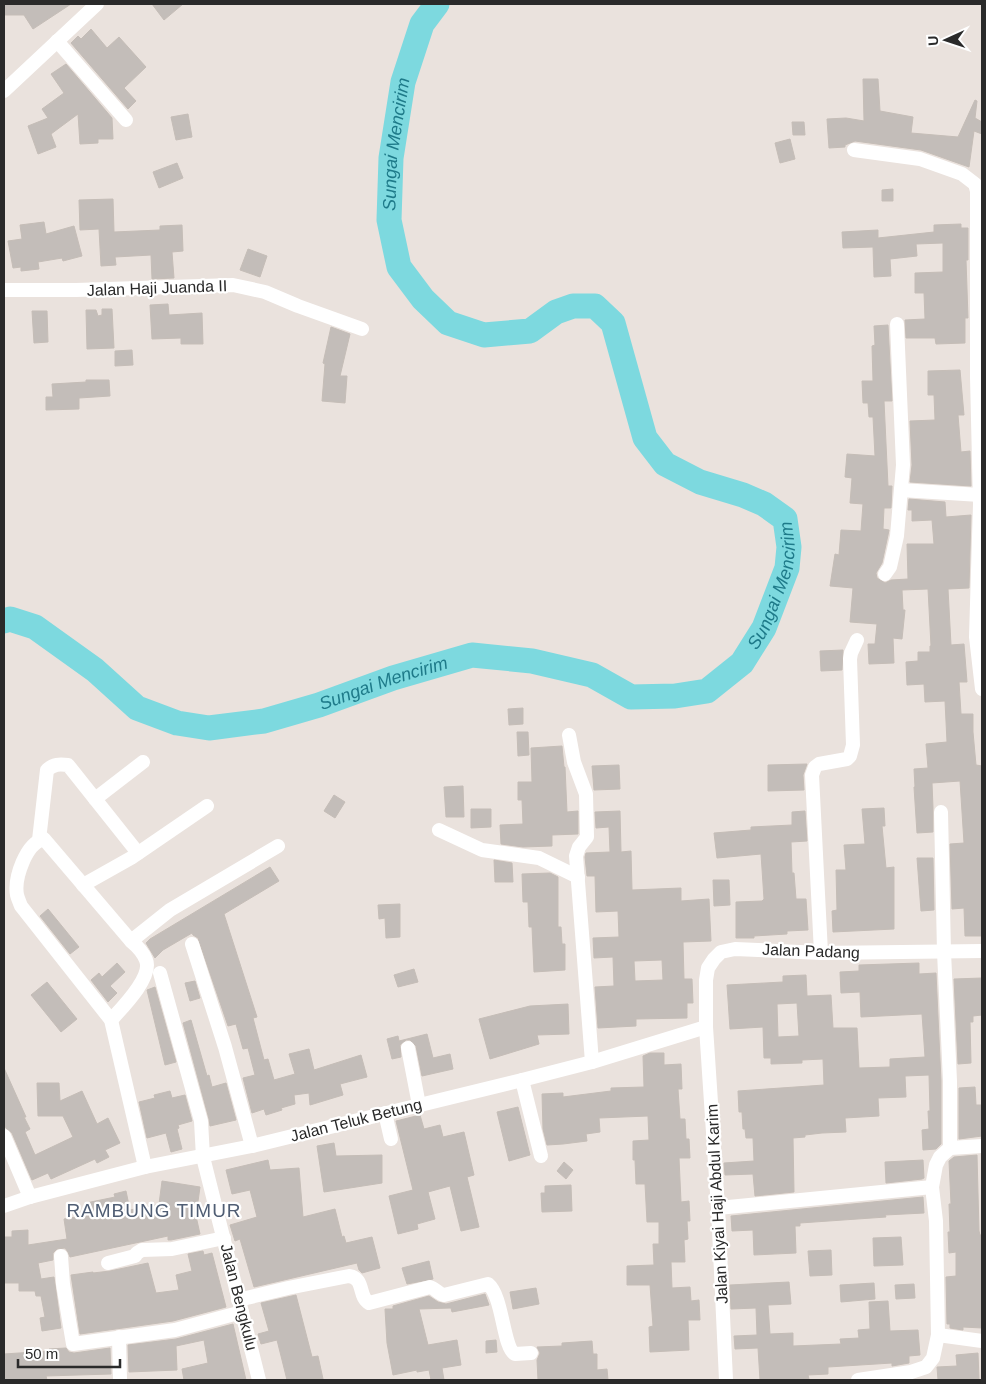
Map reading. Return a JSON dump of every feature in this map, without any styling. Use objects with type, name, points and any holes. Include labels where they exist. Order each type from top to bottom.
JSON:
[{"type":"street","points":[[4,91],[97,4]]},
{"type":"street","points":[[58,41],[126,120]]},
{"type":"street","points":[[854,150],[920,159],[962,174],[975,184],[978,198],[981,501],[976,637],[982,683]]},
{"type":"street","name":"Jalan Haji Juanda II","points":[[4,290],[76,290],[233,285],[265,292],[362,329]]},
{"type":"street","points":[[885,574],[890,567],[900,517],[903,465],[897,324]]},
{"type":"street","points":[[901,490],[981,501]]},
{"type":"street","points":[[821,953],[812,775],[815,767],[819,764],[847,759],[852,752],[850,659],[857,640]]},
{"type":"street","points":[[569,735],[572,754],[585,788],[586,800],[587,837],[577,851],[592,1062]]},
{"type":"street","points":[[95,799],[142,762]]},
{"type":"street","points":[[138,852],[68,765],[51,766],[47,770],[39,840],[28,851],[20,871],[17,896],[21,906],[111,1020],[146,1167]]},
{"type":"street","points":[[83,885],[138,852],[207,806]]},
{"type":"street","points":[[941,812],[944,952],[950,1081],[950,1148]]},
{"type":"street","points":[[439,830],[482,850],[532,856],[578,877]]},
{"type":"street","points":[[39,840],[44,839],[131,941],[141,950],[147,961],[143,981],[111,1020]]},
{"type":"street","points":[[131,941],[170,910],[278,846]]},
{"type":"street","points":[[192,944],[225,1047],[252,1146]]},
{"type":"street","name":"Jalan Padang","points":[[706,1027],[706,980],[708,968],[722,952],[735,948],[821,953],[982,951]]},
{"type":"street","name":"Jalan Bengkulu","points":[[160,972],[201,1121],[203,1157],[260,1380]]},
{"type":"street","name":"Jalan Teluk Betung","points":[[4,1206],[30,1197],[146,1167],[252,1146],[522,1080],[592,1062],[706,1027]]},
{"type":"street","name":"Jalan Kiyai Haji Abdul Karim","points":[[706,1027],[718,1208],[726,1380]]},
{"type":"street","points":[[408,1048],[419,1105]]},
{"type":"street","points":[[522,1080],[540,1156]]},
{"type":"street","points":[[385,1113],[391,1139]]},
{"type":"street","points":[[4,1136],[30,1197]]},
{"type":"street","points":[[858,1380],[926,1368],[934,1358],[938,1335],[936,1220],[932,1187],[936,1165],[940,1157],[950,1148],[982,1146]]},
{"type":"street","points":[[718,1208],[932,1187]]},
{"type":"street","points":[[108,1264],[135,1256],[142,1250],[172,1249],[224,1238]]},
{"type":"street","points":[[61,1256],[63,1284],[73,1344],[176,1330],[288,1288],[354,1276],[358,1280],[364,1300],[369,1303],[430,1287],[444,1295],[488,1284],[493,1290],[503,1319],[510,1350],[515,1354],[531,1353]]},
{"type":"street","points":[[938,1335],[982,1341]]},
{"type":"street","points":[[119,1337],[120,1380]]},
{"type":"building","points":[[4,4],[71,4],[33,29],[24,15],[4,15]]},
{"type":"building","points":[[152,4],[183,4],[164,20]]},
{"type":"building","points":[[91,29],[107,48],[119,37],[146,67],[124,88],[136,101],[128,109],[71,43],[78,36],[81,39]]},
{"type":"building","points":[[66,64],[112,118],[113,139],[98,139],[98,143],[80,144],[78,114],[51,134],[56,147],[38,154],[28,126],[48,118],[42,109],[64,93],[51,74]]},
{"type":"building","points":[[863,79],[878,79],[880,111],[913,117],[911,133],[958,137],[975,100],[977,101],[975,118],[982,122],[982,134],[974,131],[969,167],[921,150],[855,141],[845,145],[845,147],[829,148],[827,119],[846,118],[864,121]]},
{"type":"building","points":[[188,114],[192,137],[176,140],[171,117]]},
{"type":"building","points":[[792,122],[804,122],[805,135],[793,135]]},
{"type":"building","points":[[790,139],[795,159],[780,163],[775,143]]},
{"type":"building","points":[[177,163],[183,178],[159,188],[153,172]]},
{"type":"building","points":[[893,189],[893,201],[882,201],[882,190]]},
{"type":"building","points":[[113,199],[114,232],[160,230],[160,226],[182,225],[183,251],[172,252],[174,278],[152,279],[151,255],[115,257],[116,265],[101,266],[99,229],[80,230],[79,200]]},
{"type":"building","points":[[44,222],[46,234],[74,226],[82,256],[63,261],[62,258],[38,262],[39,269],[21,271],[21,267],[13,268],[8,241],[22,239],[20,225]]},
{"type":"building","points":[[961,224],[961,228],[968,228],[968,260],[966,260],[968,318],[965,318],[965,343],[936,344],[935,338],[906,338],[905,320],[925,319],[924,293],[915,293],[915,273],[943,272],[943,243],[916,244],[917,256],[890,259],[891,276],[874,277],[873,247],[843,248],[842,232],[878,230],[878,238],[934,232],[934,225]]},
{"type":"building","points":[[248,249],[267,256],[260,277],[240,270]]},
{"type":"building","points":[[168,304],[169,315],[202,313],[203,344],[181,344],[181,338],[152,339],[150,305]]},
{"type":"building","points":[[102,309],[112,309],[114,348],[87,349],[86,310],[96,310],[98,316],[102,315]]},
{"type":"building","points":[[32,311],[47,311],[48,342],[34,343]]},
{"type":"building","points":[[888,325],[892,401],[884,401],[888,486],[892,486],[891,508],[884,508],[883,529],[889,530],[882,563],[876,573],[877,578],[885,583],[891,580],[908,579],[907,544],[934,544],[932,520],[912,521],[912,510],[908,510],[909,499],[945,502],[946,517],[971,515],[969,588],[948,589],[951,645],[964,644],[967,682],[959,682],[961,714],[973,714],[976,765],[982,766],[982,936],[965,936],[964,908],[952,909],[950,844],[964,843],[960,781],[932,783],[933,832],[917,833],[914,769],[928,768],[926,744],[947,742],[945,701],[925,702],[924,684],[907,685],[906,662],[918,661],[918,652],[930,652],[928,589],[902,590],[903,610],[905,610],[902,639],[893,638],[894,663],[869,664],[868,644],[875,644],[877,624],[850,622],[853,588],[830,586],[835,554],[839,555],[841,530],[861,531],[863,504],[850,503],[852,478],[845,477],[847,454],[875,456],[873,417],[869,417],[868,403],[863,403],[862,381],[873,381],[872,346],[875,345],[874,326]]},
{"type":"building","points":[[331,327],[350,334],[340,376],[347,376],[345,403],[322,401],[325,364],[323,363]]},
{"type":"building","points":[[132,350],[133,365],[115,366],[115,351]]},
{"type":"building","points":[[960,370],[964,415],[958,415],[961,452],[970,451],[971,486],[910,482],[912,465],[910,421],[935,420],[934,395],[928,395],[928,371]]},
{"type":"building","points":[[86,380],[109,380],[110,396],[79,398],[79,409],[46,410],[46,397],[53,397],[52,384],[86,382]]},
{"type":"building","points":[[843,650],[842,670],[821,671],[820,651]]},
{"type":"building","points":[[523,708],[523,724],[509,725],[508,709]]},
{"type":"building","points":[[517,732],[528,732],[529,755],[518,756]]},
{"type":"building","points":[[562,746],[567,812],[578,811],[578,834],[552,835],[552,846],[523,847],[501,844],[500,825],[523,824],[522,800],[518,800],[518,782],[532,782],[531,748]]},
{"type":"building","points":[[807,764],[803,775],[804,790],[768,791],[768,765]]},
{"type":"building","points":[[619,765],[620,789],[594,790],[592,766]]},
{"type":"building","points":[[463,786],[464,817],[446,817],[444,787]]},
{"type":"building","points":[[334,795],[345,802],[335,818],[324,811]]},
{"type":"building","points":[[884,808],[885,826],[882,826],[886,868],[894,867],[894,929],[833,932],[832,911],[837,910],[836,870],[846,870],[844,845],[865,844],[862,809]]},
{"type":"building","points":[[471,809],[491,809],[491,827],[471,828]]},
{"type":"building","points":[[620,811],[621,852],[631,851],[632,890],[681,888],[681,901],[709,899],[711,941],[683,942],[684,979],[692,979],[693,1003],[687,1003],[687,1018],[636,1019],[636,1026],[598,1028],[595,987],[614,986],[613,957],[594,958],[593,938],[619,937],[618,911],[596,912],[595,876],[587,876],[586,853],[610,852],[609,827],[596,828],[595,812]],"holes":[[[662,960],[663,980],[635,981],[634,961]]]},
{"type":"building","points":[[805,811],[807,841],[791,842],[792,873],[794,873],[796,899],[806,899],[808,930],[787,931],[787,934],[754,936],[754,938],[736,938],[736,902],[762,901],[764,899],[761,854],[717,858],[714,833],[751,830],[751,827],[792,825],[792,812]]},
{"type":"building","points":[[917,858],[933,858],[934,910],[921,911]]},
{"type":"building","points":[[494,860],[512,863],[513,882],[495,882]]},
{"type":"building","points":[[270,867],[279,881],[224,914],[257,1017],[253,1018],[264,1060],[268,1059],[274,1080],[295,1074],[289,1054],[309,1049],[314,1070],[361,1055],[367,1077],[340,1084],[343,1095],[310,1105],[309,1093],[294,1095],[295,1104],[266,1115],[264,1109],[252,1113],[243,1078],[255,1075],[248,1048],[243,1049],[236,1024],[228,1026],[198,938],[192,933],[163,950],[155,958],[146,943]]},
{"type":"building","points":[[550,873],[558,877],[558,927],[561,927],[562,944],[565,944],[565,970],[534,972],[532,927],[529,927],[528,902],[523,902],[522,874]]},
{"type":"building","points":[[713,880],[729,880],[730,905],[714,906]]},
{"type":"building","points":[[400,904],[400,937],[386,938],[385,918],[379,919],[378,905]]},
{"type":"building","points":[[48,909],[79,947],[70,954],[40,916]]},
{"type":"building","points":[[117,963],[125,972],[110,986],[117,993],[108,1002],[91,980],[99,973],[102,977]]},
{"type":"building","points":[[919,963],[919,974],[936,973],[941,1081],[941,1144],[936,1149],[923,1150],[922,1130],[929,1129],[929,1075],[905,1076],[906,1097],[878,1098],[879,1116],[845,1118],[846,1132],[822,1133],[793,1138],[794,1192],[755,1196],[753,1174],[725,1175],[724,1163],[754,1161],[753,1138],[746,1138],[745,1129],[743,1129],[742,1112],[739,1112],[738,1091],[824,1085],[823,1059],[802,1060],[802,1063],[771,1064],[771,1058],[764,1058],[763,1027],[730,1029],[727,985],[783,982],[783,976],[806,975],[807,996],[831,995],[833,1028],[857,1028],[859,1068],[890,1067],[890,1059],[925,1057],[922,1014],[861,1017],[860,992],[841,993],[840,972],[859,971],[859,965]],"holes":[[[797,1003],[799,1036],[778,1037],[777,1004]]]},
{"type":"building","points":[[414,969],[418,982],[398,987],[394,975]]},
{"type":"building","points":[[982,978],[982,1015],[973,1016],[973,1022],[970,1022],[971,1063],[958,1064],[954,979]]},
{"type":"building","points":[[195,981],[200,998],[190,1001],[185,983]]},
{"type":"building","points":[[47,982],[77,1019],[61,1032],[31,995]]},
{"type":"building","points":[[155,987],[176,1062],[165,1065],[147,990]]},
{"type":"building","points":[[568,1004],[569,1034],[537,1035],[539,1044],[490,1059],[479,1019],[530,1006]]},
{"type":"building","points":[[191,1020],[207,1076],[209,1075],[212,1087],[226,1083],[236,1120],[210,1126],[183,1023]]},
{"type":"building","points":[[427,1034],[433,1058],[450,1054],[453,1069],[422,1076],[416,1046],[410,1040],[406,1040],[400,1045],[401,1057],[392,1059],[387,1039],[398,1036],[399,1041]]},
{"type":"building","points":[[650,1053],[664,1053],[664,1065],[681,1064],[682,1089],[678,1089],[680,1119],[685,1119],[686,1139],[689,1139],[690,1158],[679,1158],[681,1202],[689,1201],[690,1221],[687,1221],[688,1239],[684,1240],[685,1262],[671,1262],[672,1288],[690,1287],[691,1301],[699,1300],[700,1320],[688,1320],[689,1350],[650,1352],[649,1327],[653,1326],[650,1285],[627,1285],[627,1266],[654,1265],[653,1244],[659,1244],[659,1222],[647,1222],[645,1184],[636,1184],[635,1160],[633,1160],[633,1141],[649,1140],[648,1116],[599,1118],[600,1132],[586,1134],[587,1141],[563,1144],[547,1145],[543,1129],[542,1094],[563,1093],[563,1097],[611,1091],[611,1088],[644,1087],[643,1056]]},
{"type":"building","points":[[4,1068],[26,1117],[24,1117],[30,1129],[25,1132],[35,1155],[73,1137],[63,1116],[38,1116],[37,1083],[59,1083],[60,1101],[82,1091],[97,1124],[108,1118],[120,1143],[105,1150],[109,1157],[97,1163],[95,1159],[51,1179],[48,1173],[32,1180],[12,1133],[6,1128],[4,1123]]},
{"type":"building","points":[[975,1087],[976,1105],[982,1105],[982,1136],[959,1139],[959,1088]]},
{"type":"building","points":[[170,1091],[172,1098],[185,1095],[192,1121],[178,1125],[179,1128],[177,1129],[182,1149],[171,1152],[166,1133],[147,1138],[139,1102],[155,1098],[154,1095]]},
{"type":"building","points":[[518,1107],[530,1155],[509,1161],[497,1112]]},
{"type":"building","points":[[420,1115],[424,1129],[440,1125],[443,1137],[464,1132],[474,1175],[467,1177],[479,1227],[461,1231],[450,1186],[428,1192],[435,1219],[417,1224],[418,1229],[398,1234],[389,1196],[413,1190],[396,1121]]},
{"type":"building","points":[[334,1143],[336,1156],[382,1155],[382,1183],[324,1192],[317,1146]]},
{"type":"building","points":[[977,1155],[979,1231],[980,1235],[982,1235],[982,1328],[963,1327],[963,1330],[950,1328],[950,1324],[947,1324],[946,1277],[956,1276],[956,1252],[949,1253],[949,1204],[951,1204],[949,1161],[954,1157]]},
{"type":"building","points":[[268,1160],[270,1170],[299,1168],[303,1217],[335,1209],[342,1237],[344,1236],[346,1243],[372,1237],[380,1268],[362,1273],[357,1263],[254,1287],[240,1239],[235,1241],[230,1225],[257,1217],[250,1190],[232,1194],[226,1170]]},
{"type":"building","points":[[923,1160],[924,1178],[886,1183],[885,1162]]},
{"type":"building","points":[[564,1162],[573,1170],[566,1179],[557,1171]]},
{"type":"building","points":[[162,1181],[200,1187],[196,1216],[200,1234],[171,1240],[168,1240],[168,1236],[70,1257],[65,1248],[57,1249],[53,1253],[53,1260],[38,1263],[41,1279],[54,1277],[61,1328],[42,1331],[40,1318],[45,1317],[41,1296],[36,1296],[35,1291],[19,1291],[19,1283],[4,1283],[4,1237],[12,1237],[12,1231],[28,1230],[28,1245],[67,1239],[64,1219],[89,1215],[86,1203],[115,1197],[114,1194],[126,1191],[130,1210],[159,1204]]},
{"type":"building","points":[[571,1185],[572,1211],[542,1212],[541,1193],[545,1193],[545,1186]]},
{"type":"building","points":[[923,1197],[924,1213],[800,1223],[800,1226],[795,1226],[796,1253],[754,1255],[753,1230],[732,1231],[731,1216]]},
{"type":"building","points":[[901,1237],[903,1265],[874,1266],[873,1238]]},
{"type":"building","points":[[831,1250],[832,1275],[810,1276],[808,1251]]},
{"type":"building","points":[[203,1251],[204,1255],[212,1253],[226,1307],[173,1321],[80,1334],[71,1275],[110,1271],[148,1263],[156,1293],[179,1290],[176,1275],[192,1271],[188,1254]]},
{"type":"building","points":[[429,1261],[433,1279],[407,1284],[402,1268]]},
{"type":"building","points":[[789,1282],[791,1304],[768,1305],[770,1334],[793,1333],[793,1346],[841,1344],[840,1339],[859,1338],[858,1330],[870,1329],[869,1302],[888,1301],[890,1331],[918,1330],[920,1355],[909,1356],[909,1363],[892,1366],[892,1363],[828,1367],[828,1374],[808,1375],[809,1379],[760,1380],[758,1348],[735,1349],[734,1336],[757,1335],[756,1308],[731,1309],[730,1285]]},
{"type":"building","points":[[874,1283],[875,1299],[841,1302],[840,1285]]},
{"type":"building","points":[[914,1284],[915,1298],[896,1299],[895,1285]]},
{"type":"building","points":[[536,1288],[539,1304],[513,1309],[510,1292]]},
{"type":"building","points":[[485,1294],[489,1305],[452,1312],[451,1308],[419,1309],[428,1345],[457,1340],[461,1365],[442,1368],[444,1380],[431,1380],[429,1370],[417,1372],[417,1370],[393,1375],[387,1343],[385,1309],[393,1309],[393,1306],[429,1296],[438,1302],[446,1304]]},
{"type":"building","points":[[296,1295],[312,1357],[318,1356],[323,1379],[287,1380],[277,1340],[261,1344],[258,1334],[269,1331],[261,1303]]},
{"type":"building","points":[[233,1324],[246,1380],[184,1380],[182,1369],[208,1363],[204,1340],[176,1346],[177,1370],[129,1372],[128,1345],[176,1339]]},
{"type":"building","points":[[496,1340],[497,1352],[486,1353],[486,1341]]},
{"type":"building","points":[[592,1341],[593,1354],[597,1354],[597,1370],[607,1369],[608,1380],[538,1380],[537,1360],[540,1353],[537,1347],[562,1346],[562,1343]]},
{"type":"building","points":[[66,1348],[69,1352],[74,1353],[110,1348],[111,1374],[46,1376],[47,1380],[4,1380],[4,1354]]},
{"type":"building","points":[[978,1353],[979,1379],[938,1380],[937,1367],[957,1366],[956,1355]]},
{"type":"waterway","name":"Sungai Mencirim","points":[[4,621],[10,619],[35,627],[95,670],[137,708],[177,723],[209,728],[264,721],[319,705],[393,678],[472,655],[532,661],[592,675],[631,697],[675,696],[707,691],[742,663],[764,628],[787,568],[789,547],[785,519],[764,504],[743,495],[700,482],[665,464],[645,438],[613,323],[595,306],[573,306],[556,312],[530,331],[484,335],[448,323],[423,299],[399,267],[389,220],[391,158],[403,82],[422,24],[437,4]]},
{"type":"district","name":"RAMBUNG TIMUR","points":[[154,1210]]}]
